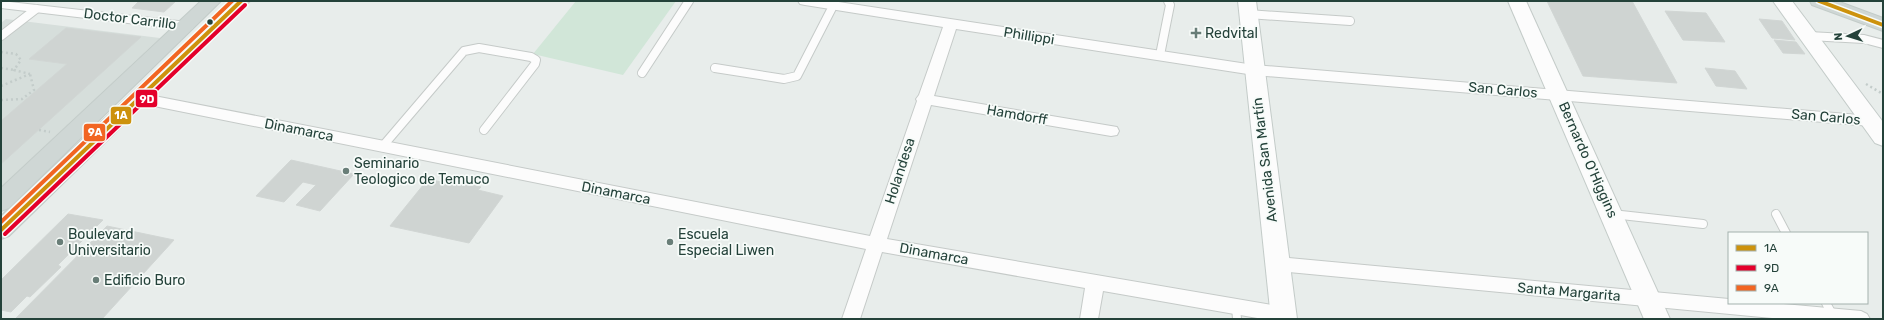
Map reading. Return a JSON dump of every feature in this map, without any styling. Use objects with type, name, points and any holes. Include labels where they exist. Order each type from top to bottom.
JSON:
[{"type":"main road","points":[[2,200],[138,73],[212,1]]},
{"type":"main road","points":[[1,230],[241,1]]},
{"type":"main road","name":"Bernardo O'Higgins","points":[[1517,1],[1657,319]]},
{"type":"main road","points":[[1782,1],[1851,95],[1877,117],[1883,138]]},
{"type":"main road","points":[[1819,1],[1883,25]]},
{"type":"main road","points":[[1861,1],[1883,9]]},
{"type":"main road","name":"Avenida San Martín","points":[[1247,8],[1284,317]]},
{"type":"main road","points":[[138,73],[134,80],[133,88],[139,98]]},
{"type":"street","name":"Phillippi","points":[[804,1],[1254,70]]},
{"type":"street","name":"Doctor Carrillo","points":[[1,4],[187,26]]},
{"type":"street","name":"Holandesa","points":[[851,319],[950,24]]},
{"type":"street","name":"San Carlos","points":[[1254,70],[1559,95],[1877,117]]},
{"type":"street","name":"Dinamarca","points":[[139,98],[876,244],[1095,282],[1237,313],[1284,317]]},
{"type":"street","name":"Hamdorff","points":[[924,99],[1111,131]]},
{"type":"street","name":"Santa Margarita","points":[[1278,264],[1648,299],[1728,304]]},
{"type":"street","points":[[1089,319],[1095,282]]},
{"type":"street","name":"Santa Margarita","points":[[1731,304],[1830,310],[1861,319]]},
{"type":"lane","points":[[642,73],[689,1]]},
{"type":"lane","points":[[1160,55],[1170,5],[1168,1]]},
{"type":"lane","points":[[715,68],[784,79],[797,76],[834,6]]},
{"type":"lane","points":[[1247,8],[1350,21]]},
{"type":"lane","points":[[1,36],[36,9]]},
{"type":"lane","points":[[1808,36],[1864,39],[1883,44]]},
{"type":"lane","points":[[382,146],[464,51],[479,48],[531,57],[536,60],[535,64],[484,130]]},
{"type":"lane","points":[[1612,214],[1703,224]]},
{"type":"lane","points":[[1776,214],[1785,232]]},
{"type":"path","points":[[1,52],[16,54],[21,60],[14,70]]},
{"type":"path","points":[[1,68],[30,74]]},
{"type":"path","points":[[1,86],[30,74]]},
{"type":"path","points":[[1,100],[22,99],[34,90],[30,74]]},
{"type":"shaded area","points":[[6,19],[160,38],[1,187],[1,23]]},
{"type":"green space","points":[[576,1],[676,1],[623,75],[533,54]]},
{"type":"building","points":[[139,1],[176,1],[164,12],[132,8]]},
{"type":"building","points":[[1547,1],[1632,1],[1677,83],[1583,76]]},
{"type":"building","points":[[1665,11],[1706,13],[1725,42],[1683,40]]},
{"type":"building","points":[[1759,19],[1782,21],[1795,40],[1772,38]]},
{"type":"building","points":[[66,28],[141,37],[1,164],[1,121],[67,64],[29,59]]},
{"type":"building","points":[[1774,40],[1796,42],[1805,54],[1783,53]]},
{"type":"building","points":[[1705,68],[1735,71],[1747,89],[1716,86]]},
{"type":"building","points":[[291,160],[354,174],[320,211],[296,205],[316,185],[303,182],[284,202],[256,196]]},
{"type":"building","points":[[428,179],[450,184],[452,181],[481,187],[478,190],[503,196],[469,243],[390,226]]},
{"type":"building","name":"Boulevard Universitario","points":[[68,214],[103,220],[58,265],[61,267],[30,297],[27,296],[11,312],[1,310],[1,280]]},
{"type":"building","name":"Edificio Buro","points":[[107,226],[174,240],[102,319],[15,319]]},
{"type":"transit line","name":"9A","points":[[1,222],[232,1]]},
{"type":"transit line","name":"1A","points":[[1,230],[241,1]]},
{"type":"transit line","name":"1A","points":[[1819,1],[1883,25]]},
{"type":"transit line","name":"9D","points":[[5,234],[245,5]]},
{"type":"place","name":"Redvital","points":[[1196,33]]},
{"type":"place","name":"Seminario Teologico de Temuco","points":[[346,171]]},
{"type":"place","name":"Boulevard Universitario","points":[[60,242]]},
{"type":"place","name":"Escuela Especial Liwen","points":[[670,242]]},
{"type":"place","name":"Edificio Buro","points":[[96,280]]}]
